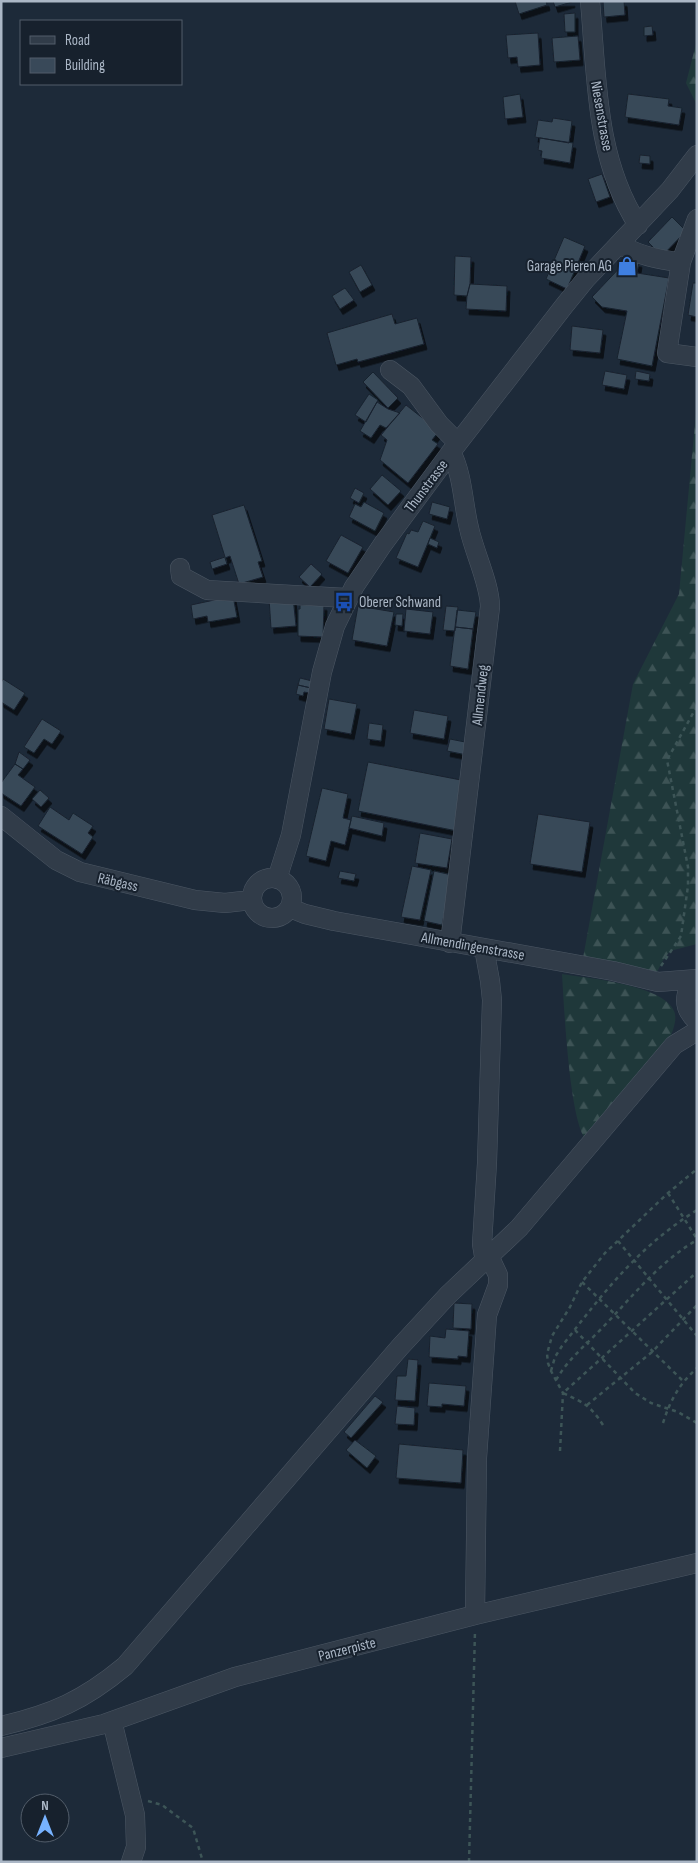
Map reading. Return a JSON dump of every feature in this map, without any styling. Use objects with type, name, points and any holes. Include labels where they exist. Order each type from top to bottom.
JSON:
[{"type":"street","name":"Niesenstrasse","points":[[590,1],[595,81],[601,129],[607,153],[627,206],[638,225]]},
{"type":"street","name":"Thunstrasse","points":[[277,879],[291,835],[322,672],[335,626],[347,598],[373,558],[564,306],[670,190],[697,155]]},
{"type":"street","points":[[697,219],[681,262],[666,353],[697,358]]},
{"type":"street","points":[[620,244],[630,250],[659,260],[681,262]]},
{"type":"street","points":[[390,370],[411,386],[455,448]]},
{"type":"street","name":"Allmendweg","points":[[450,943],[490,606],[488,589],[474,550],[465,513],[455,448]]},
{"type":"street","points":[[180,568],[181,576],[207,590],[347,598]]},
{"type":"street","name":"Räbgass","points":[[1,816],[56,860],[80,872],[196,900],[225,903],[252,900]]},
{"type":"street","points":[[271,878],[277,879],[284,882],[292,893],[292,900],[290,908],[281,916],[268,918],[257,912],[252,900],[252,894],[259,883],[271,878]]},
{"type":"street","name":"Allmendingenstrasse","points":[[290,908],[326,919],[450,943],[613,971],[658,982],[697,980]]},
{"type":"street","points":[[476,1615],[477,1458],[487,1315],[498,1285],[498,1274],[487,1260],[482,1244],[487,1163],[492,1000],[484,948]]},
{"type":"street","points":[[1,1726],[29,1719],[73,1703],[103,1684],[125,1666],[406,1340],[448,1295],[519,1228],[674,1045],[690,1011],[688,991],[697,980]]},
{"type":"street","name":"Allmendingenstrasse","points":[[658,982],[690,1011]]},
{"type":"street","points":[[674,1045],[697,1031]]},
{"type":"street","name":"Panzerpiste","points":[[1,1748],[112,1721],[235,1677],[476,1615],[697,1563]]},
{"type":"street","points":[[112,1721],[136,1815],[136,1847],[131,1862]]},
{"type":"path","points":[[658,982],[661,967],[681,936],[688,886],[688,867],[668,760],[697,706]]},
{"type":"path","points":[[560,1451],[563,1394],[551,1371],[547,1354],[548,1344],[582,1282],[605,1253],[668,1193],[697,1169]]},
{"type":"path","points":[[556,1380],[568,1361],[587,1344],[648,1278],[680,1250],[697,1239],[668,1193]]},
{"type":"path","points":[[551,1371],[556,1357],[575,1330],[633,1260],[648,1245],[697,1210]]},
{"type":"path","points":[[617,1241],[682,1321],[697,1336]]},
{"type":"path","points":[[563,1394],[697,1272]]},
{"type":"path","points":[[582,1282],[682,1381]]},
{"type":"path","points":[[587,1405],[652,1352],[697,1305]]},
{"type":"path","points":[[575,1330],[620,1378],[643,1399],[678,1412],[697,1423]]},
{"type":"path","points":[[663,1423],[668,1408],[682,1381],[697,1368]]},
{"type":"path","points":[[563,1394],[587,1405],[594,1411],[603,1425]]},
{"type":"path","points":[[469,1862],[476,1615]]},
{"type":"path","points":[[130,1795],[162,1805],[193,1828],[203,1862]]},
{"type":"green space","points":[[697,40],[697,105],[686,83]]},
{"type":"green space","points":[[697,402],[697,944],[670,951],[656,974],[583,958],[633,684],[679,594]]},
{"type":"green space","points":[[562,974],[624,984],[641,989],[667,1002],[675,1015],[669,1041],[586,1140],[580,1128],[571,1087]]},
{"type":"building","points":[[515,1],[546,1],[547,5],[519,14]]},
{"type":"building","points":[[553,1],[572,1],[572,2],[555,7]]},
{"type":"building","points":[[603,1],[624,1],[625,15],[604,17]]},
{"type":"building","points":[[575,13],[575,32],[565,32],[564,14]]},
{"type":"building","points":[[652,26],[653,35],[644,36],[644,27]]},
{"type":"building","points":[[538,33],[540,65],[518,67],[517,57],[508,58],[506,35]]},
{"type":"building","points":[[578,36],[580,60],[554,62],[552,38]]},
{"type":"building","points":[[520,94],[523,117],[505,119],[503,97]]},
{"type":"building","points":[[628,94],[669,99],[668,106],[682,108],[679,125],[625,117]]},
{"type":"building","points":[[553,118],[572,121],[569,143],[535,137],[538,120],[552,122]]},
{"type":"building","points":[[540,138],[573,143],[570,163],[541,158],[542,151],[538,150]]},
{"type":"building","points":[[640,155],[650,156],[650,164],[639,163]]},
{"type":"building","points":[[602,174],[610,197],[596,202],[588,179]]},
{"type":"building","points":[[672,217],[686,231],[662,256],[648,242]]},
{"type":"building","points":[[564,237],[585,246],[567,289],[546,279]]},
{"type":"building","points":[[455,256],[471,257],[470,284],[467,296],[454,295]]},
{"type":"building","points":[[627,260],[639,262],[637,273],[669,278],[652,366],[617,359],[627,311],[602,307],[592,297]]},
{"type":"building","points":[[361,265],[372,285],[360,292],[349,272]]},
{"type":"building","points":[[693,283],[697,283],[697,317],[688,315]]},
{"type":"building","points":[[470,284],[507,286],[506,311],[466,309]]},
{"type":"building","points":[[345,288],[354,300],[340,309],[332,296]]},
{"type":"building","points":[[392,314],[395,324],[417,318],[424,344],[358,362],[357,359],[336,365],[327,333]]},
{"type":"building","points":[[572,326],[603,330],[600,353],[570,350]]},
{"type":"building","points":[[605,371],[627,375],[624,389],[602,385]]},
{"type":"building","points":[[636,371],[650,374],[649,381],[635,379]]},
{"type":"building","points":[[373,372],[398,398],[388,408],[363,382]]},
{"type":"building","points":[[369,394],[378,400],[366,422],[355,415]]},
{"type":"building","points":[[377,402],[388,409],[400,413],[386,428],[380,425],[371,438],[360,431]]},
{"type":"building","points":[[406,405],[439,431],[432,440],[438,444],[408,483],[380,460],[387,440],[381,435]]},
{"type":"building","points":[[382,475],[401,491],[388,505],[370,489]]},
{"type":"building","points":[[355,488],[364,493],[359,503],[350,498]]},
{"type":"building","points":[[364,502],[384,513],[375,531],[349,517],[355,504],[361,507]]},
{"type":"building","points":[[432,502],[450,507],[447,519],[429,514]]},
{"type":"building","points":[[244,505],[262,561],[258,562],[263,577],[239,584],[230,556],[225,558],[227,564],[212,569],[210,562],[225,557],[212,515]]},
{"type":"building","points":[[423,521],[435,526],[418,567],[396,558],[407,533],[409,534],[411,530],[418,532]]},
{"type":"building","points":[[341,535],[363,547],[348,573],[326,561]]},
{"type":"building","points":[[430,538],[439,542],[437,548],[428,544]]},
{"type":"building","points":[[311,564],[322,574],[310,587],[299,577]]},
{"type":"building","points":[[233,596],[237,617],[208,622],[207,616],[193,619],[191,605]]},
{"type":"building","points":[[293,597],[296,626],[271,628],[269,598]]},
{"type":"building","points":[[300,605],[324,605],[323,637],[298,636],[298,609],[300,609]]},
{"type":"building","points":[[358,606],[394,612],[387,646],[352,640]]},
{"type":"building","points":[[446,606],[458,607],[455,631],[443,630]]},
{"type":"building","points":[[406,609],[433,612],[430,634],[404,631]]},
{"type":"building","points":[[457,610],[476,612],[473,629],[455,627]]},
{"type":"building","points":[[396,614],[403,614],[402,626],[395,625]]},
{"type":"building","points":[[455,627],[473,629],[468,669],[450,666]]},
{"type":"building","points":[[300,678],[312,681],[311,688],[298,685]]},
{"type":"building","points":[[3,679],[25,693],[14,710],[1,702],[1,683]]},
{"type":"building","points":[[298,685],[311,688],[310,693],[304,692],[303,696],[296,694]]},
{"type":"building","points":[[329,699],[357,704],[351,734],[324,729]]},
{"type":"building","points":[[414,710],[448,716],[444,739],[410,733]]},
{"type":"building","points":[[42,719],[61,731],[52,744],[44,739],[34,753],[24,747]]},
{"type":"building","points":[[369,723],[383,725],[381,741],[367,739]]},
{"type":"building","points":[[450,739],[470,743],[467,755],[447,751]]},
{"type":"building","points":[[19,752],[30,760],[23,769],[15,764]]},
{"type":"building","points":[[368,762],[466,781],[457,831],[358,811]]},
{"type":"building","points":[[15,764],[23,769],[18,775],[35,787],[21,806],[1,793],[1,783]]},
{"type":"building","points":[[322,788],[348,794],[343,818],[351,820],[345,845],[331,841],[326,861],[306,856]]},
{"type":"building","points":[[40,790],[49,798],[41,807],[32,799]]},
{"type":"building","points":[[50,807],[69,820],[73,813],[93,826],[88,833],[93,837],[82,854],[38,826]]},
{"type":"building","points":[[538,814],[590,822],[582,872],[530,864]]},
{"type":"building","points":[[352,816],[384,823],[382,836],[349,828]]},
{"type":"building","points":[[420,833],[452,839],[447,868],[415,863]]},
{"type":"building","points":[[412,866],[431,870],[420,920],[401,917]]},
{"type":"building","points":[[340,871],[356,874],[354,881],[338,878]]},
{"type":"building","points":[[434,871],[452,875],[442,925],[424,921]]},
{"type":"building","points":[[454,1303],[472,1304],[471,1329],[453,1328]]},
{"type":"building","points":[[446,1329],[469,1331],[467,1357],[458,1356],[458,1359],[429,1357],[430,1336],[445,1338]]},
{"type":"building","points":[[408,1359],[418,1360],[415,1401],[395,1400],[397,1376],[406,1376]]},
{"type":"building","points":[[429,1383],[466,1386],[464,1406],[442,1404],[442,1407],[427,1406]]},
{"type":"building","points":[[375,1396],[383,1402],[351,1438],[344,1432]]},
{"type":"building","points":[[397,1406],[415,1408],[414,1425],[395,1424]]},
{"type":"building","points":[[355,1440],[376,1456],[367,1468],[346,1450]]},
{"type":"building","points":[[399,1444],[463,1450],[461,1483],[396,1478]]},
{"type":"place","name":"Garage Pieren AG","points":[[627,266]]},
{"type":"place","name":"Oberer Schwand","points":[[344,602]]}]
